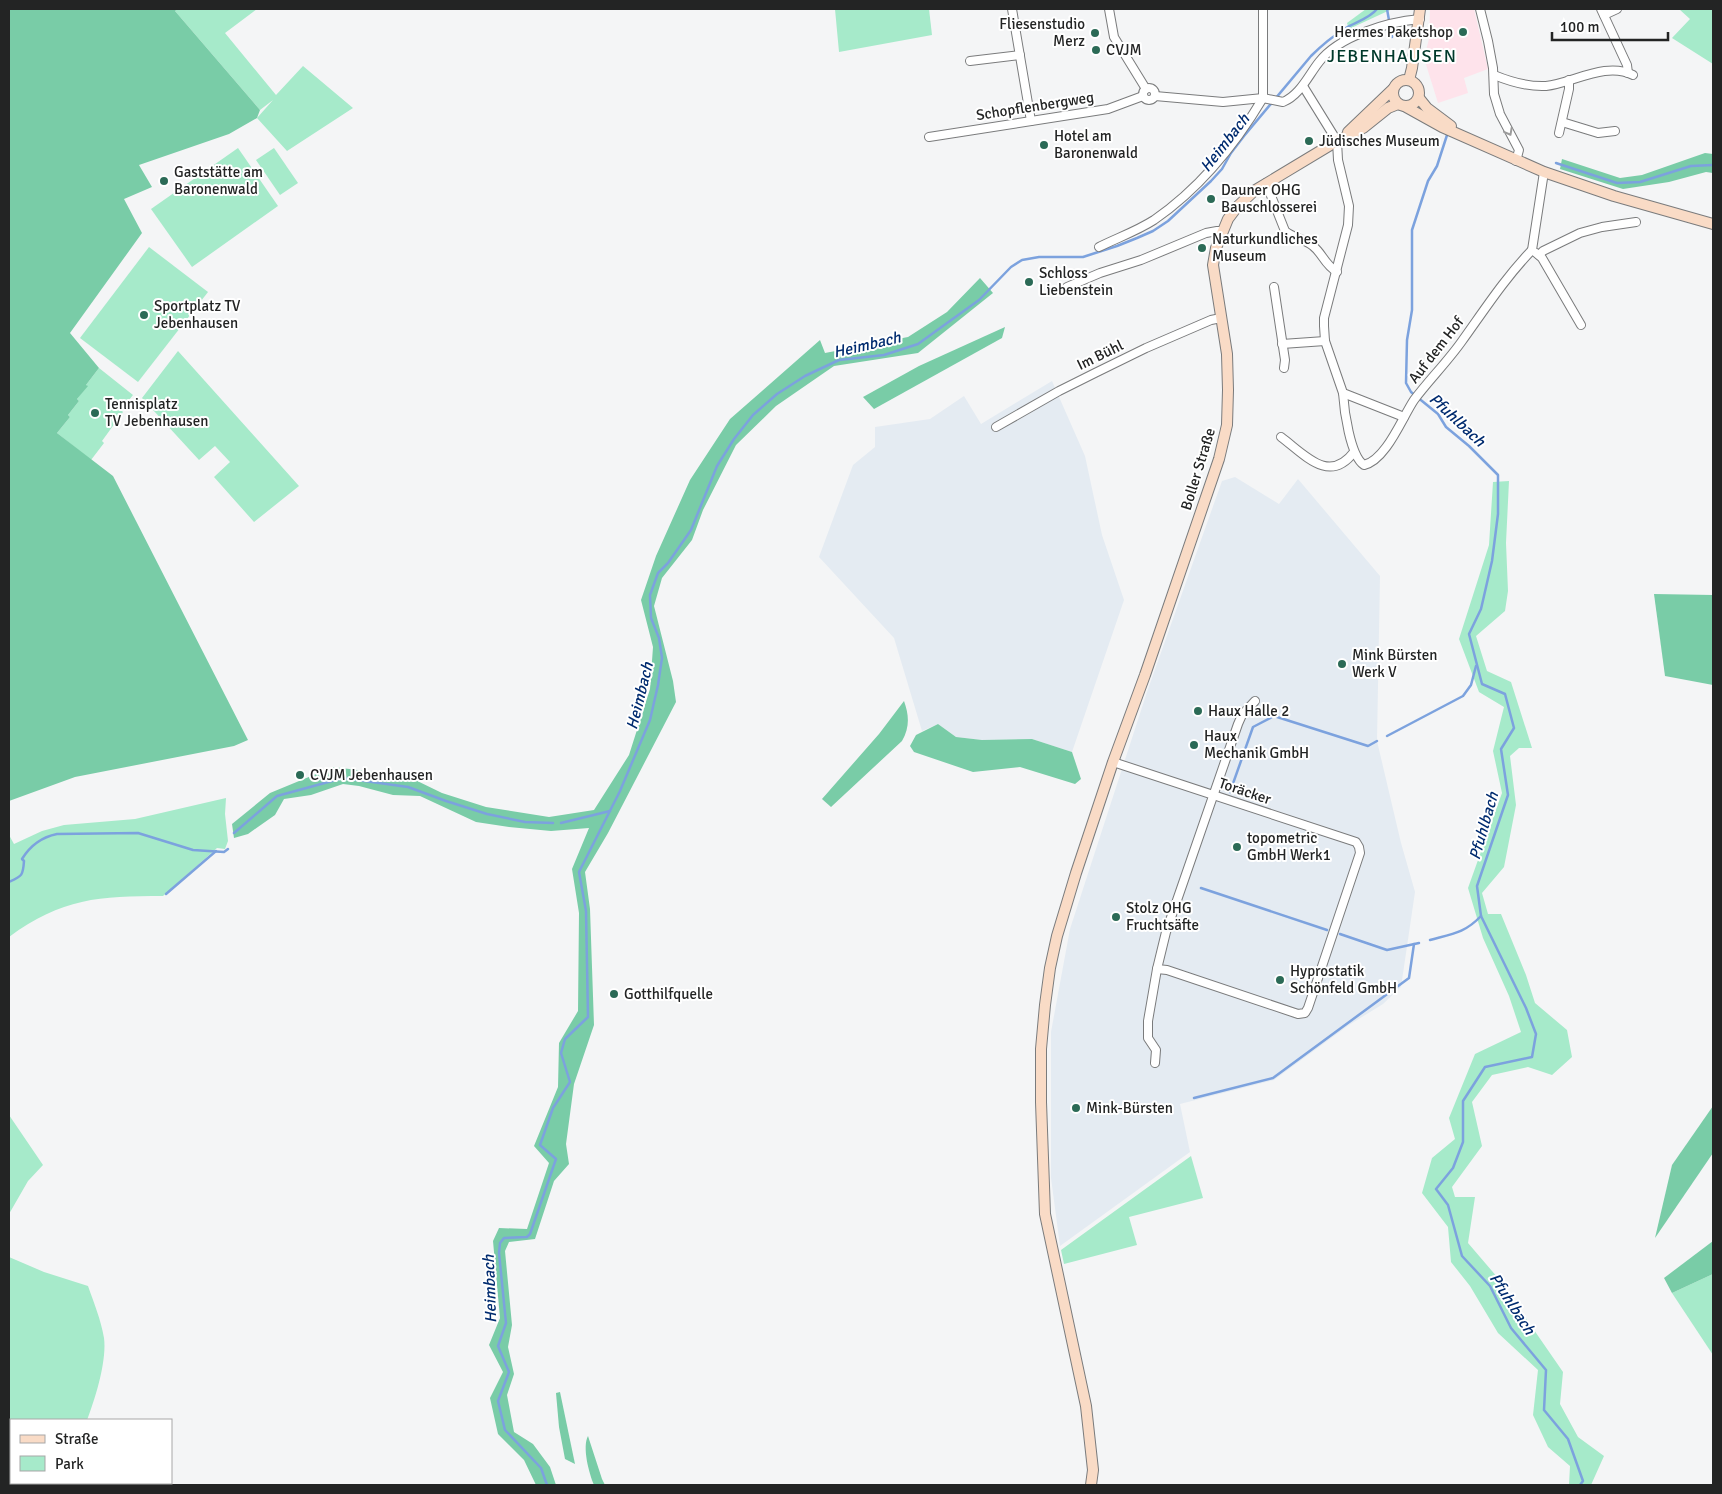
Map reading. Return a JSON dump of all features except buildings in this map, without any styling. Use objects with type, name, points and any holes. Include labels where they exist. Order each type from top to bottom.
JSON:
[{"type":"main road","points":[[1409,80],[1420,14]]},
{"type":"main road","points":[[1402,105],[1414,104],[1418,98],[1419,88],[1409,80],[1398,83],[1393,89],[1393,97],[1402,105],[1442,127],[1544,172],[1614,196],[1713,224]]},
{"type":"main road","name":"Boller Straße","points":[[1337,141],[1393,89]]},
{"type":"main road","points":[[1418,98],[1427,108],[1459,133]]},
{"type":"main road","name":"Boller Straße","points":[[1091,1485],[1093,1470],[1086,1406],[1045,1214],[1042,1168],[1041,1049],[1048,978],[1057,936],[1113,762],[1219,459],[1227,425],[1227,354],[1213,265],[1222,231],[1238,206],[1254,191],[1337,141],[1364,128],[1388,108],[1402,105]]},
{"type":"street","points":[[1012,9],[1031,121]]},
{"type":"street","points":[[1109,9],[1114,37],[1145,92]]},
{"type":"street","points":[[1099,247],[1153,220],[1194,186],[1219,161],[1264,99],[1263,9]]},
{"type":"street","points":[[1480,9],[1494,74],[1494,94],[1500,114],[1519,150],[1516,161]]},
{"type":"street","points":[[1494,74],[1519,84],[1533,86],[1547,86],[1599,72],[1617,71],[1631,74],[1602,12],[1617,9]]},
{"type":"street","points":[[1264,99],[1283,102],[1286,100],[1303,86],[1319,62],[1338,45],[1354,37],[1420,14]]},
{"type":"street","points":[[970,61],[1020,55]]},
{"type":"street","points":[[1559,134],[1569,89],[1569,80]]},
{"type":"street","points":[[1280,436],[1320,466],[1328,468],[1335,467],[1349,460],[1354,452],[1346,416],[1344,393],[1325,341],[1324,318],[1348,225],[1349,206],[1338,160],[1337,141],[1303,86]]},
{"type":"street","name":"Schopflenbergweg","points":[[929,136],[1108,109],[1145,92],[1148,100],[1155,96],[1223,102],[1264,99]]},
{"type":"street","points":[[1562,122],[1598,133],[1615,131]]},
{"type":"street","points":[[1544,172],[1536,252],[1542,258],[1581,325]]},
{"type":"street","points":[[1266,183],[1285,231],[1310,243],[1317,249],[1329,267],[1336,272]]},
{"type":"street","name":"Auf dem Hof","points":[[1354,452],[1359,462],[1364,465],[1369,464],[1384,449],[1417,397],[1462,342],[1512,270],[1536,252],[1543,251],[1580,233],[1602,227],[1636,222]]},
{"type":"street","points":[[1067,287],[1100,273],[1141,260],[1206,233],[1222,231]]},
{"type":"street","points":[[1274,287],[1285,360],[1284,368]]},
{"type":"street","name":"Im Bühl","points":[[996,427],[1059,391],[1138,352],[1210,320],[1222,318]]},
{"type":"street","points":[[1282,344],[1325,341]]},
{"type":"street","points":[[1344,393],[1404,417]]},
{"type":"street","points":[[1156,1064],[1156,1050],[1148,1038],[1148,1021],[1156,969],[1166,932],[1238,724],[1242,714],[1255,701]]},
{"type":"street","name":"Toräcker","points":[[1113,762],[1356,842],[1359,847],[1360,853],[1305,1013],[1298,1014],[1167,970],[1156,969]]},
{"type":"shaded area","points":[[1430,9],[1474,9],[1488,69],[1464,78],[1468,93],[1438,103],[1424,58],[1429,39]]},
{"type":"shaded area","points":[[1052,381],[1085,456],[1102,535],[1124,600],[1072,752],[1032,739],[982,740],[956,737],[938,724],[922,731],[894,638],[819,557],[853,465],[875,447],[875,427],[930,419],[964,396],[981,424]]},
{"type":"shaded area","points":[[1235,477],[1279,504],[1298,479],[1380,576],[1377,741],[1401,843],[1415,892],[1401,987],[1383,1004],[1349,1025],[1274,1080],[1180,1104],[1190,1152],[1060,1246],[1051,1178],[1051,1032],[1070,929],[1147,692],[1222,481]]},
{"type":"green space","points":[[9,9],[178,9],[175,11],[260,110],[257,118],[229,134],[139,165],[152,187],[124,199],[142,233],[70,333],[99,368],[77,399],[79,401],[68,415],[70,417],[57,433],[113,476],[248,740],[234,746],[75,777],[9,801]]},
{"type":"green space","points":[[178,9],[257,9],[225,33],[276,95],[303,66],[353,108],[287,151],[257,118],[273,100],[260,110],[175,11]]},
{"type":"green space","points":[[835,9],[929,9],[932,35],[839,52]]},
{"type":"green space","points":[[1366,9],[1390,10],[1349,29],[1347,23]]},
{"type":"green space","points":[[1679,9],[1713,9],[1713,64],[1672,38],[1690,19]]},
{"type":"green space","points":[[238,148],[278,206],[192,267],[151,209]]},
{"type":"green space","points":[[274,148],[298,183],[280,195],[256,160]]},
{"type":"green space","points":[[1705,153],[1713,154],[1713,173],[1706,172],[1669,182],[1623,189],[1560,169],[1562,159],[1620,178],[1642,175]]},
{"type":"green space","name":"Sportplatz TV Jebenhausen","points":[[149,247],[208,292],[138,382],[80,338]]},
{"type":"green space","points":[[980,278],[993,293],[918,353],[834,366],[776,406],[736,445],[703,510],[692,540],[662,578],[654,606],[673,681],[676,702],[608,833],[585,872],[590,909],[594,1025],[574,1084],[566,1144],[569,1164],[554,1181],[535,1239],[509,1242],[505,1251],[512,1325],[508,1347],[514,1374],[507,1395],[514,1432],[533,1444],[550,1467],[556,1485],[536,1485],[524,1460],[498,1434],[490,1398],[503,1372],[489,1345],[500,1318],[493,1241],[499,1228],[527,1229],[549,1163],[534,1146],[558,1087],[559,1043],[578,1011],[579,913],[572,869],[589,828],[551,831],[476,822],[420,796],[393,795],[343,784],[311,795],[284,799],[275,815],[248,834],[234,838],[232,824],[270,793],[333,767],[407,776],[442,793],[486,807],[549,817],[594,810],[629,755],[650,689],[653,647],[641,600],[656,556],[690,480],[730,419],[820,340],[825,353],[908,337],[947,312]]},
{"type":"green space","points":[[1005,327],[1002,338],[874,409],[863,397],[919,366]]},
{"type":"green space","points":[[178,351],[299,486],[254,522],[214,477],[230,462],[215,446],[199,460],[142,398]]},
{"type":"green space","name":"Tennisplatz TV Jebenhausen","points":[[99,368],[133,395],[121,410],[123,412],[91,460],[57,433],[70,417],[68,415],[79,401],[77,399]]},
{"type":"green space","points":[[1509,481],[1506,543],[1508,591],[1505,611],[1476,636],[1487,671],[1511,682],[1532,748],[1519,748],[1510,756],[1516,805],[1504,867],[1482,893],[1488,914],[1501,914],[1526,975],[1535,1003],[1567,1030],[1572,1057],[1552,1075],[1528,1067],[1492,1075],[1472,1102],[1482,1146],[1452,1187],[1455,1197],[1475,1197],[1468,1243],[1498,1278],[1563,1372],[1560,1404],[1578,1437],[1604,1456],[1591,1485],[1569,1485],[1570,1466],[1548,1447],[1533,1415],[1538,1370],[1498,1333],[1470,1286],[1451,1262],[1448,1227],[1422,1193],[1432,1158],[1455,1139],[1449,1118],[1475,1054],[1521,1032],[1509,996],[1483,938],[1468,888],[1502,793],[1493,751],[1504,707],[1479,692],[1459,639],[1489,545],[1493,482]]},
{"type":"green space","points":[[1654,594],[1713,595],[1713,685],[1665,676]]},
{"type":"green space","points":[[904,701],[908,721],[902,741],[831,807],[822,799],[879,734]]},
{"type":"green space","points":[[938,724],[956,737],[982,740],[1032,739],[1072,752],[1081,779],[1075,784],[1020,767],[973,772],[914,752],[910,746],[916,735]]},
{"type":"green space","points":[[226,798],[225,814],[228,841],[225,849],[217,848],[163,896],[119,897],[82,902],[46,914],[9,937],[9,835],[14,844],[42,831],[64,825],[135,819]]},
{"type":"green space","points":[[1713,1106],[1713,1153],[1655,1238],[1672,1165]]},
{"type":"green space","points":[[9,1115],[43,1165],[28,1181],[9,1214]]},
{"type":"green space","points":[[1191,1156],[1203,1198],[1129,1217],[1137,1245],[1064,1264],[1061,1250]]},
{"type":"green space","points":[[1713,1241],[1713,1274],[1672,1293],[1664,1278]]},
{"type":"green space","points":[[9,1257],[44,1272],[88,1286],[104,1338],[104,1358],[100,1380],[87,1419],[10,1419],[9,1465]]},
{"type":"green space","points":[[1713,1274],[1713,1355],[1672,1293]]},
{"type":"green space","points":[[560,1392],[575,1464],[565,1459],[559,1427],[556,1393]]},
{"type":"green space","points":[[588,1436],[605,1485],[594,1485],[592,1480],[586,1453]]},
{"type":"waterway","name":"Heimbach","points":[[547,1485],[541,1468],[505,1430],[498,1401],[509,1372],[498,1346],[506,1323],[499,1253],[500,1243],[504,1238],[527,1237],[530,1234],[556,1159],[540,1145],[553,1108],[570,1082],[561,1053],[565,1039],[588,1017],[586,911],[579,872],[620,791],[650,720],[662,658],[659,638],[651,618],[650,595],[658,573],[668,563],[691,530],[717,466],[734,439],[753,415],[777,394],[805,376],[839,360],[884,355],[918,344],[979,300],[1011,267],[1022,260],[1039,257],[1083,257],[1137,238],[1153,231],[1168,221],[1222,169],[1244,136],[1311,56],[1337,34],[1377,9]]},
{"type":"waterway","name":"Pfuhlbach","points":[[1387,9],[1392,37]]},
{"type":"waterway","name":"Pfuhlbach","points":[[1448,132],[1437,166],[1428,181],[1412,230],[1412,310],[1407,340],[1406,383],[1411,392],[1438,414],[1446,427],[1469,446],[1498,475],[1498,514],[1492,561],[1481,609],[1469,634],[1482,684],[1505,694],[1514,728],[1501,749],[1508,795],[1477,886],[1481,916],[1526,1008],[1536,1034],[1532,1057],[1485,1067],[1463,1101],[1463,1142],[1453,1168],[1436,1189],[1448,1205],[1462,1256],[1490,1286],[1511,1328],[1546,1370],[1544,1410],[1568,1439],[1583,1481],[1580,1485]]},
{"type":"waterway","points":[[1556,163],[1617,183],[1640,182],[1691,166],[1713,165]]},
{"type":"waterway","points":[[1387,736],[1463,696],[1471,685],[1476,666]]},
{"type":"waterway","points":[[1230,792],[1253,727],[1274,716],[1368,746],[1377,741]]},
{"type":"waterway","points":[[234,833],[277,796],[343,778],[408,787],[487,814],[525,822],[553,823]]},
{"type":"waterway","points":[[561,823],[610,811]]},
{"type":"waterway","points":[[9,882],[21,875],[24,861],[22,859],[29,850],[41,840],[57,834],[138,833],[193,850],[224,852],[228,849]]},
{"type":"waterway","points":[[166,894],[216,851]]},
{"type":"waterway","points":[[1201,888],[1327,930]]},
{"type":"waterway","points":[[1430,940],[1464,929],[1481,916]]},
{"type":"waterway","points":[[1340,934],[1387,950],[1419,943]]},
{"type":"waterway","points":[[1194,1098],[1273,1078],[1409,978],[1414,944]]},
{"type":"place","name":"Hermes Paketshop","points":[[1463,32]]},
{"type":"place","name":"Fliesenstudio Merz","points":[[1095,33]]},
{"type":"place","name":"CVJM","points":[[1096,50]]},
{"type":"place","name":"Jüdisches Museum","points":[[1309,141]]},
{"type":"place","name":"Hotel am Baronenwald","points":[[1044,145]]},
{"type":"place","name":"Gaststätte am Baronenwald","points":[[164,181]]},
{"type":"place","name":"Dauner OHG Bauschlosserei","points":[[1211,199]]},
{"type":"place","name":"Naturkundliches Museum","points":[[1202,248]]},
{"type":"place","name":"Schloss Liebenstein","points":[[1029,282]]},
{"type":"place","name":"Sportplatz TV Jebenhausen","points":[[144,315]]},
{"type":"place","name":"Tennisplatz TV Jebenhausen","points":[[95,413]]},
{"type":"place","name":"Mink Bürsten Werk V","points":[[1342,664]]},
{"type":"place","name":"Haux Halle 2","points":[[1198,711]]},
{"type":"place","name":"Haux Mechanik GmbH","points":[[1194,745]]},
{"type":"place","name":"CVJM Jebenhausen","points":[[300,775]]},
{"type":"place","name":"topometric GmbH Werk1","points":[[1237,847]]},
{"type":"place","name":"Stolz OHG Fruchtsäfte","points":[[1116,917]]},
{"type":"place","name":"Hyprostatik Schönfeld GmbH","points":[[1280,980]]},
{"type":"place","name":"Gotthilfquelle","points":[[614,994]]},
{"type":"place","name":"Mink-Bürsten","points":[[1076,1108]]},
{"type":"district","name":"JEBENHAUSEN","points":[[1392,56]]}]
